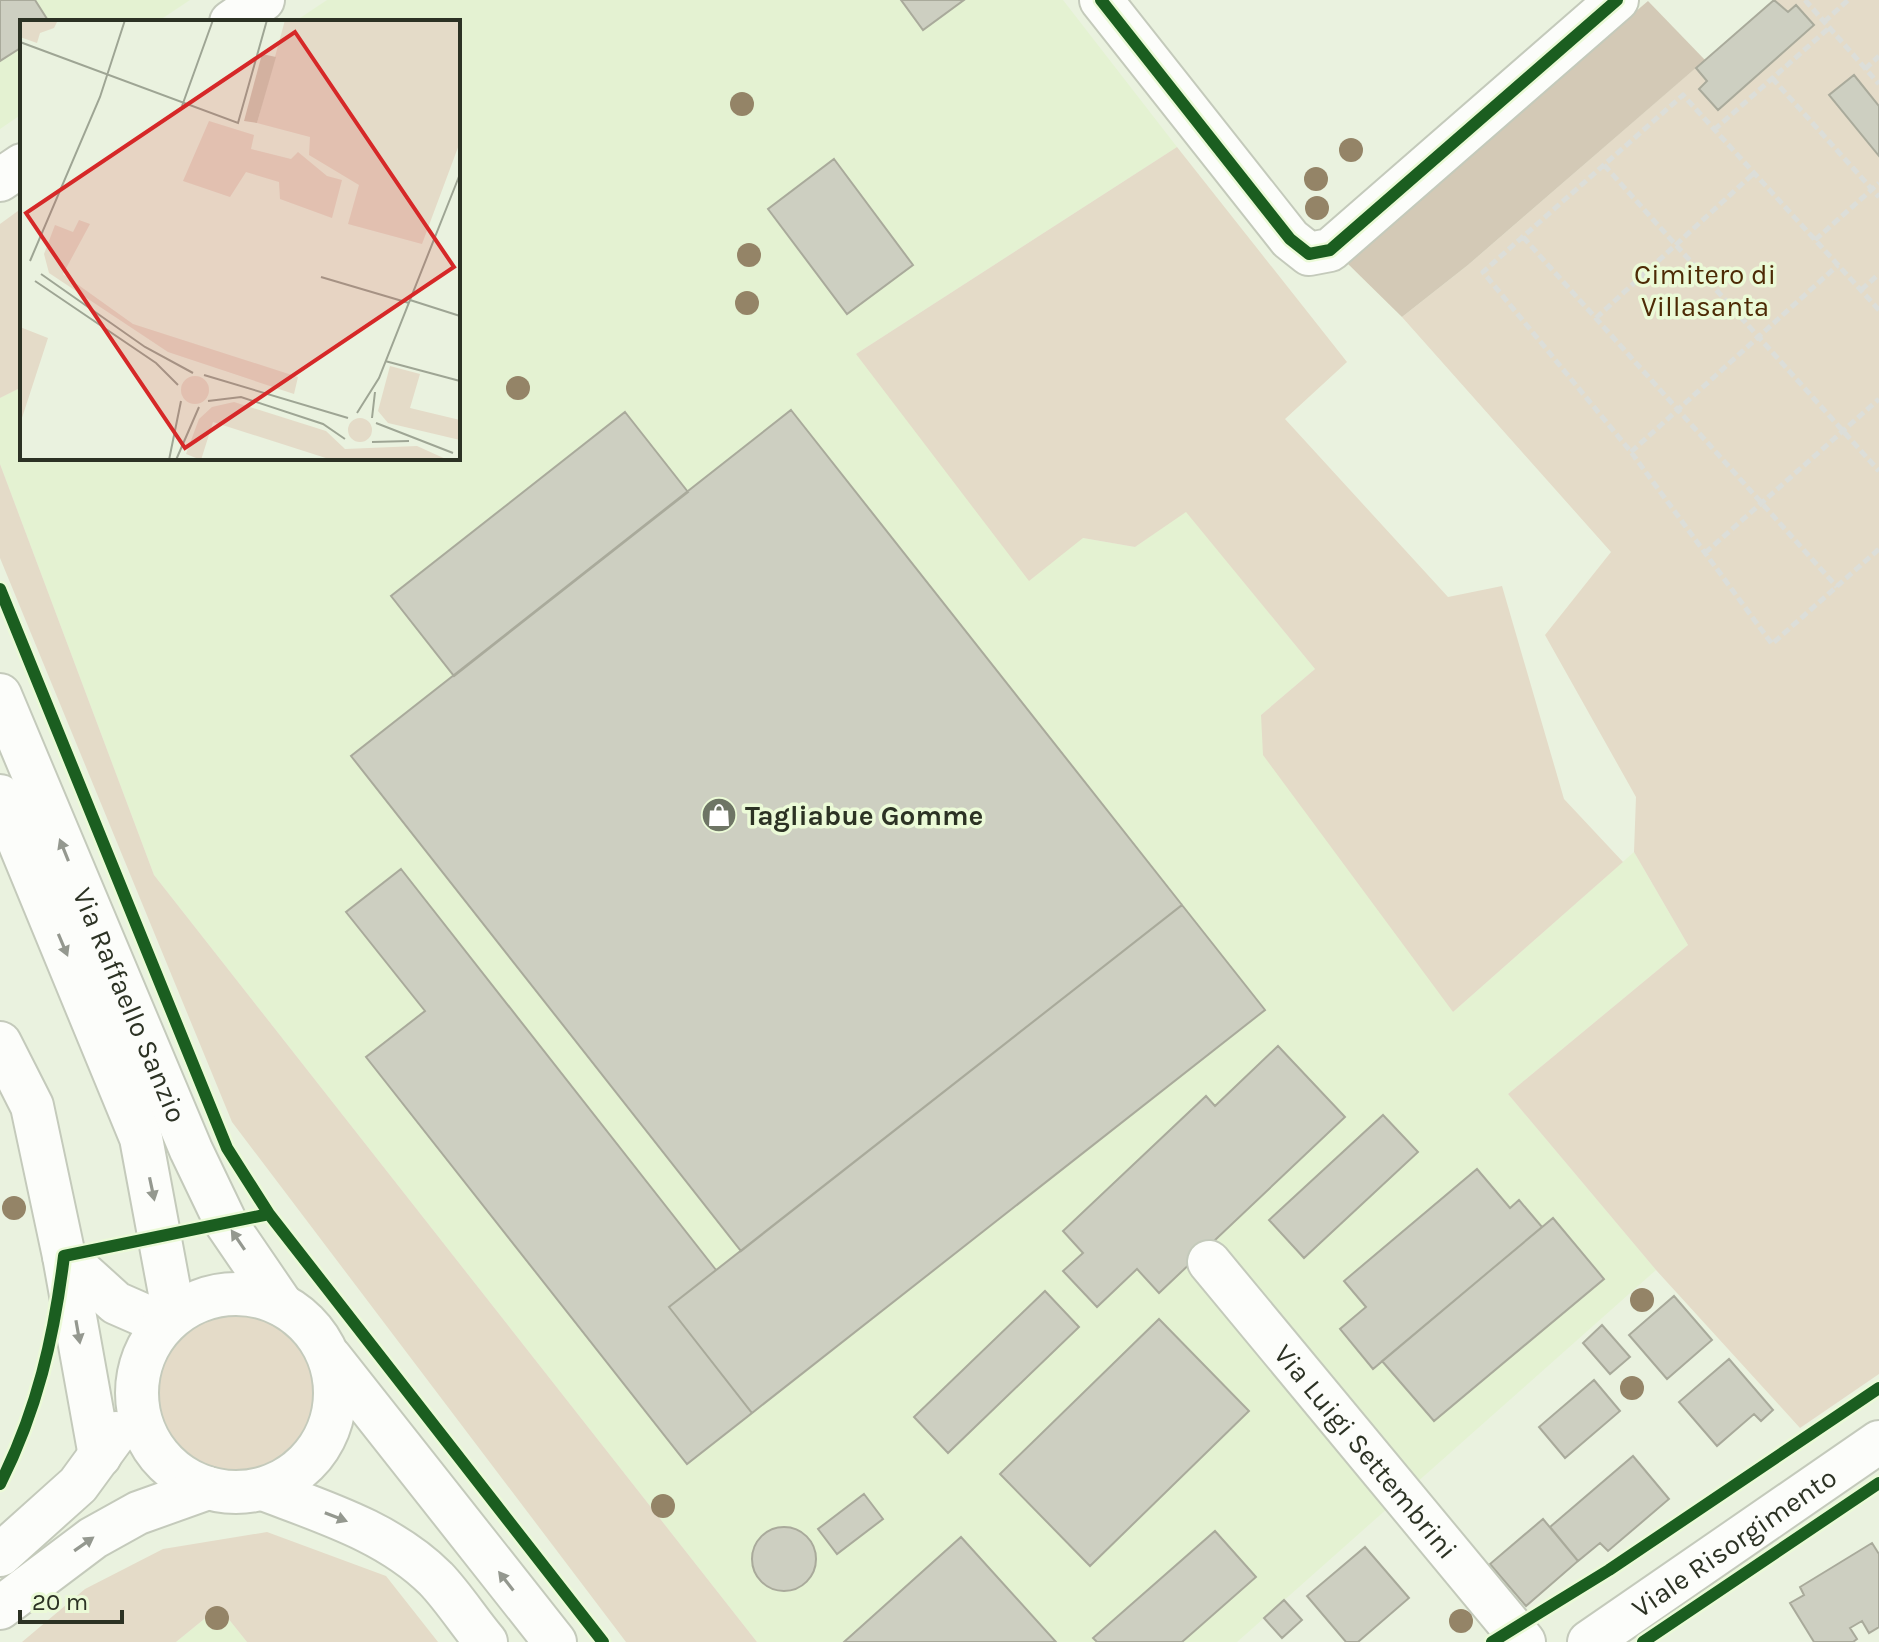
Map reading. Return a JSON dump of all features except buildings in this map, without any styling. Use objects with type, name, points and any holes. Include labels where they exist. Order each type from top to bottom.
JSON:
[{"type":"street","points":[[234,20],[263,0]]},
{"type":"street","points":[[1101,0],[1290,239],[1309,254],[1330,250],[1617,0]]},
{"type":"street","points":[[0,180],[20,166]]},
{"type":"street","name":"Via Raffaello Sanzio","points":[[0,695],[191,1150],[226,1223],[282,1305]]},
{"type":"street","name":"Via Raffaello Sanzio","points":[[0,796],[141,1138],[169,1320]]},
{"type":"street","points":[[0,1043],[32,1106],[64,1256],[100,1456]]},
{"type":"street","points":[[64,1256],[116,1303],[169,1320]]},
{"type":"street","name":"Via Luigi Settembrini","points":[[1209,1262],[1524,1642]]},
{"type":"street","points":[[328,1353],[336,1386],[333,1420],[307,1464],[294,1475],[263,1489],[236,1493],[208,1488],[190,1481],[159,1456],[148,1440],[137,1402],[142,1360],[169,1320],[199,1301],[227,1294],[246,1294],[282,1305],[309,1325],[555,1642]]},
{"type":"street","points":[[0,1555],[78,1485],[137,1402]]},
{"type":"street","name":"Viale Risorgimento","points":[[1589,1642],[1879,1442]]},
{"type":"street","points":[[0,1608],[93,1538],[138,1513],[208,1488]]},
{"type":"street","points":[[263,1489],[350,1523],[391,1544],[436,1579],[486,1642]]},
{"type":"path","points":[[1805,0],[1879,84]]},
{"type":"path","points":[[1714,130],[1827,25],[1848,0]]},
{"type":"path","points":[[1865,69],[1879,56]]},
{"type":"path","points":[[1772,78],[1879,197]]},
{"type":"path","points":[[1879,310],[1683,95],[1483,272],[1631,452],[1772,644],[1879,549]]},
{"type":"path","points":[[1604,165],[1879,471]]},
{"type":"path","points":[[1596,318],[1754,173]]},
{"type":"path","points":[[1815,240],[1879,183]]},
{"type":"path","points":[[1523,237],[1837,587]]},
{"type":"path","points":[[1631,452],[1838,265]]},
{"type":"path","points":[[1861,290],[1879,274]]},
{"type":"path","points":[[1705,553],[1879,399]]},
{"type":"shaded area","points":[[0,0],[190,0],[160,20],[20,20],[20,115],[0,129]]},
{"type":"shaded area","name":"Tagliabue Gomme","points":[[327,0],[1063,0],[1177,147],[856,354],[1083,538],[1135,547],[1186,511],[1315,669],[1261,715],[1453,1012],[1634,852],[1688,945],[1508,1094],[1656,1270],[1237,1642],[757,1642],[154,875],[0,464],[0,398],[20,388],[20,460],[460,460],[460,20],[297,20]]},
{"type":"shaded area","points":[[1648,1],[1705,60],[1468,265],[1402,317],[1344,260]]},
{"type":"shaded area","points":[[219,1607],[247,1642],[176,1642]]},
{"type":"green space","name":"Cimitero di Villasanta","points":[[1774,0],[1879,0],[1879,1374],[1800,1428],[1656,1270],[1508,1094],[1688,945],[1634,852],[1636,797],[1545,635],[1611,552],[1402,317],[1468,265]]},
{"type":"green space","points":[[1177,147],[1347,362],[1285,419],[1448,597],[1502,586],[1564,799],[1623,862],[1453,1012],[1263,755],[1261,715],[1315,669],[1186,512],[1135,547],[1083,538],[1029,581],[856,354]]},
{"type":"green space","points":[[20,209],[20,388],[0,398],[0,224]]},
{"type":"green space","points":[[0,464],[154,875],[757,1642],[626,1642],[232,1122],[0,558]]},
{"type":"green space","points":[[237,1313],[268,1319],[294,1337],[312,1363],[318,1394],[312,1425],[294,1451],[268,1469],[237,1475],[206,1469],[180,1451],[162,1425],[156,1394],[162,1363],[180,1337],[206,1319]]},
{"type":"green space","points":[[267,1532],[386,1576],[438,1642],[247,1642],[219,1607],[176,1642],[22,1642],[85,1589],[163,1549]]},
{"type":"cycle path","points":[[1101,0],[1290,239],[1309,254],[1330,250],[1617,0]]},
{"type":"cycle path","points":[[0,589],[227,1148],[269,1214],[603,1642]]},
{"type":"cycle path","points":[[0,1484],[24,1429],[42,1373],[64,1256],[269,1214]]},
{"type":"cycle path","points":[[1492,1642],[1609,1570],[1879,1388]]},
{"type":"cycle path","points":[[1643,1642],[1879,1483]]},
{"type":"place","name":"Tagliabue Gomme","points":[[719,815]]}]
